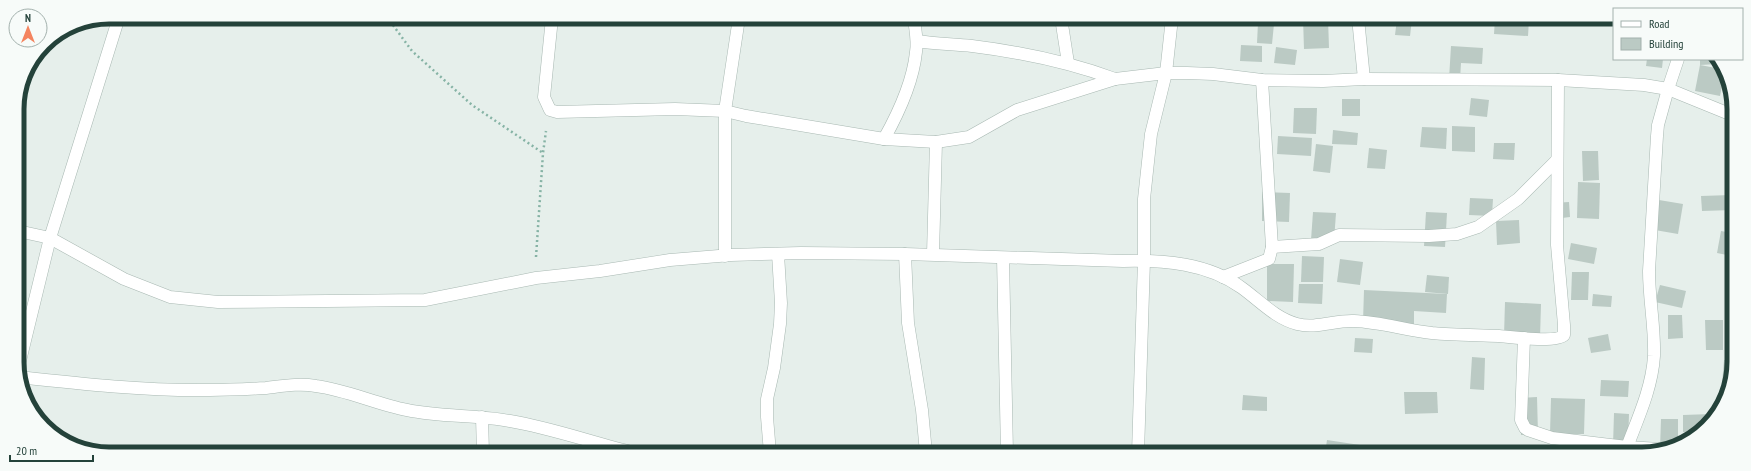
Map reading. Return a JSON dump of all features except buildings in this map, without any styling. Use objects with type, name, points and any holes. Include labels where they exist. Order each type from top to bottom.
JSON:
[{"type":"street","points":[[24,345],[50,238],[117,24]]},
{"type":"street","points":[[551,24],[544,97],[550,110],[557,112],[675,109],[725,111],[884,140],[936,142],[968,137],[1017,110],[1115,79],[1166,73],[1213,74],[1262,80],[1558,80],[1644,85],[1668,89],[1727,113]]},
{"type":"street","points":[[725,256],[725,111],[741,24]]},
{"type":"street","points":[[884,140],[899,112],[915,62],[917,41],[915,24]]},
{"type":"street","points":[[1062,24],[1068,63]]},
{"type":"street","points":[[1138,447],[1144,260],[1144,200],[1151,134],[1166,73],[1171,24]]},
{"type":"street","points":[[1359,24],[1364,79]]},
{"type":"street","points":[[917,41],[1010,51],[1068,63],[1115,79]]},
{"type":"street","points":[[1524,338],[1521,420],[1525,428],[1540,435],[1552,438],[1627,447],[1652,374],[1654,328],[1648,287],[1648,271],[1658,125],[1678,60]]},
{"type":"street","points":[[1223,277],[1269,259],[1272,247],[1262,80]]},
{"type":"street","points":[[24,232],[50,238],[124,279],[170,297],[218,302],[425,300],[536,278],[600,271],[670,260],[725,256],[778,254],[933,254],[1003,258],[1123,261],[1144,260],[1205,269],[1241,287],[1274,314],[1299,325],[1314,326],[1356,321],[1432,333],[1524,338],[1559,338],[1564,335],[1564,308],[1557,245],[1558,80]]},
{"type":"street","points":[[933,254],[936,142]]},
{"type":"street","points":[[1272,247],[1319,244],[1339,235],[1442,236],[1468,231],[1478,227],[1518,199],[1557,160]]},
{"type":"street","points":[[769,447],[767,426],[767,399],[774,368],[780,324],[781,303],[778,254]]},
{"type":"street","points":[[906,254],[908,323],[922,410],[925,447]]},
{"type":"street","points":[[1003,258],[1007,447]]},
{"type":"street","points":[[26,378],[83,384],[176,390],[266,388],[295,384],[316,386],[343,392],[405,410],[430,415],[482,417],[561,432],[609,447]]},
{"type":"street","points":[[482,417],[483,447]]},
{"type":"path","points":[[392,24],[412,51],[472,105],[543,153]]},
{"type":"path","points":[[536,278],[543,153],[550,110]]}]
